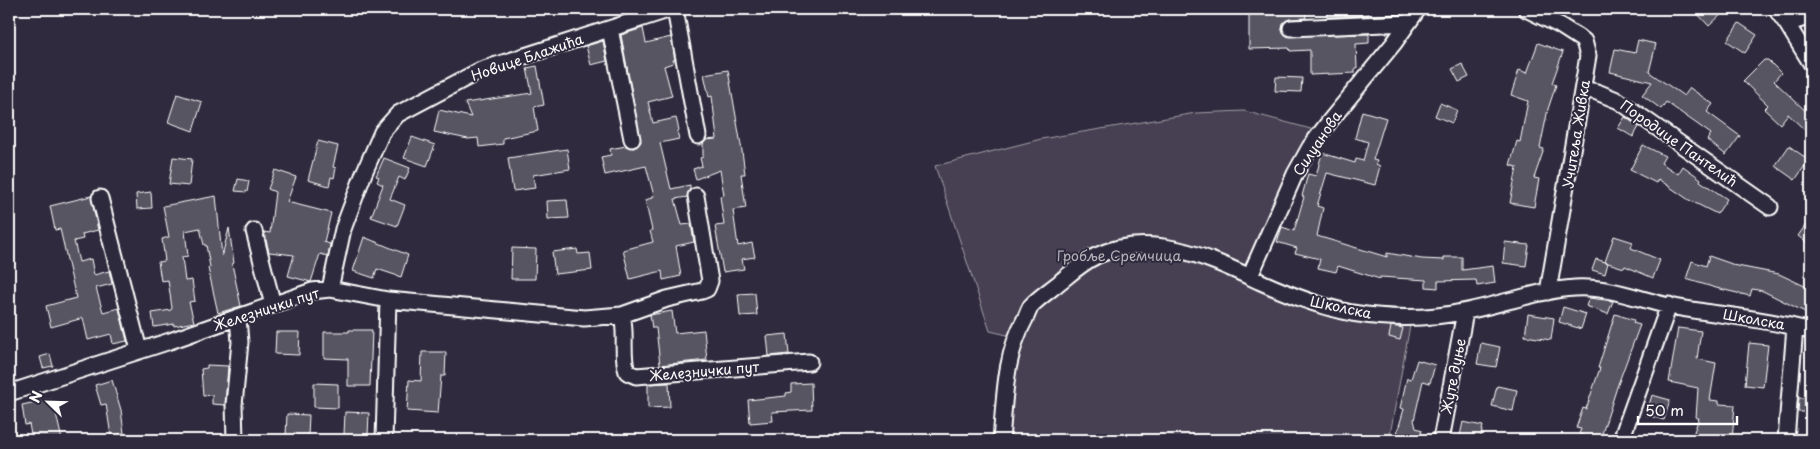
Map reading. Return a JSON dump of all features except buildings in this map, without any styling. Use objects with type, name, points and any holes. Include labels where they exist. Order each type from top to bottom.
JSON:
[{"type":"street","name":"Новице Блажића","points":[[330,289],[343,229],[364,172],[382,132],[398,114],[481,70],[671,9]]},
{"type":"street","points":[[675,9],[698,136]]},
{"type":"street","name":"Силуанова","points":[[1250,276],[1295,174],[1310,147],[1394,43],[1418,9]]},
{"type":"street","name":"Учитеља Живка","points":[[1526,9],[1560,25],[1584,42],[1588,56],[1548,292]]},
{"type":"street","points":[[1776,9],[1811,63]]},
{"type":"street","points":[[1787,24],[1811,16]]},
{"type":"street","points":[[1291,28],[1408,23]]},
{"type":"street","points":[[610,29],[632,139]]},
{"type":"street","name":"Породице Пантелић","points":[[1583,89],[1597,92],[1619,101],[1770,207]]},
{"type":"street","name":"Железнички пут","points":[[9,393],[238,318],[312,291],[330,289],[388,300],[584,318],[622,316],[667,299],[707,289],[710,281],[696,196]]},
{"type":"street","points":[[100,198],[139,350]]},
{"type":"street","points":[[254,232],[273,305]]},
{"type":"street","name":"Школска","points":[[1001,440],[1009,359],[1017,333],[1032,306],[1083,263],[1095,256],[1111,250],[1135,246],[1164,247],[1187,251],[1306,301],[1353,313],[1407,317],[1465,312],[1548,292],[1591,287],[1669,306],[1811,331]]},
{"type":"street","points":[[384,440],[388,300]]},
{"type":"street","points":[[1621,440],[1669,306]]},
{"type":"street","name":"Жуте дуње","points":[[1441,440],[1465,312]]},
{"type":"street","name":"Железнички пут","points":[[622,316],[625,328],[624,363],[627,372],[636,376],[809,362]]},
{"type":"street","points":[[235,440],[234,405],[240,342],[238,318]]},
{"type":"street","points":[[1786,440],[1795,327]]},
{"type":"green space","name":"Гробље Сремчица","points":[[1244,111],[1311,129],[1243,281],[1411,320],[1389,440],[1009,440],[1015,365],[1024,339],[990,331],[935,166],[1041,139],[1196,113]]}]
